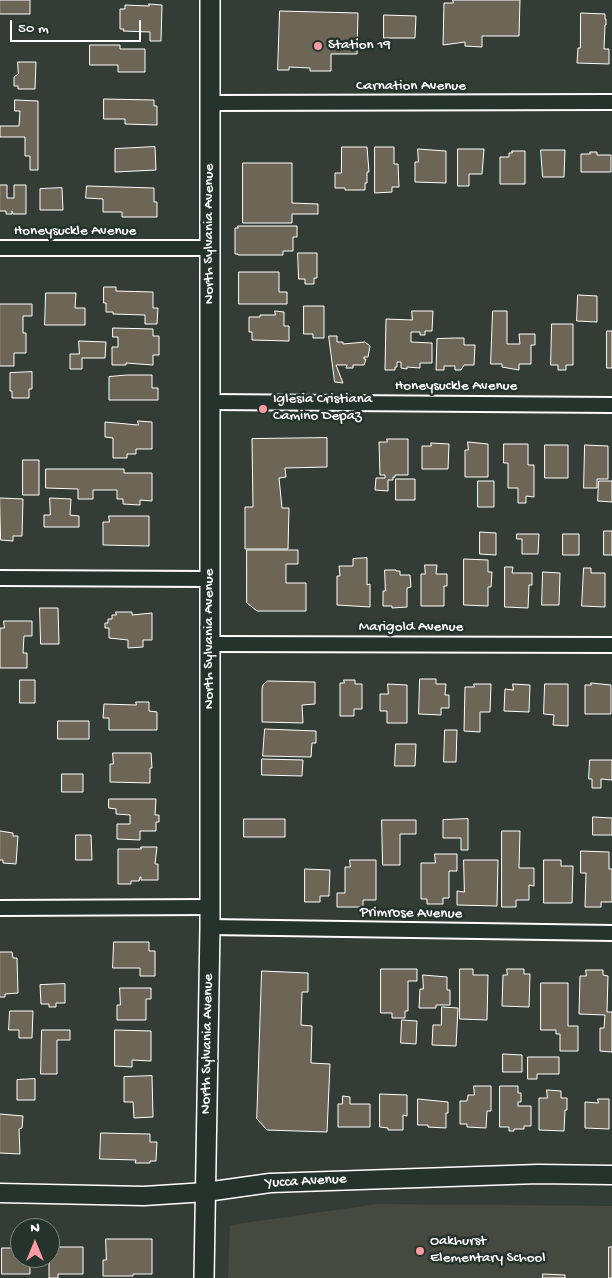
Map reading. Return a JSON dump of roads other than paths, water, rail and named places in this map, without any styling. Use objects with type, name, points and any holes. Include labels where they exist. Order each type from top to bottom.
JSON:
[{"type":"main road","name":"North Sylvania Avenue","points":[[204,1278],[210,927],[210,0]]},
{"type":"street","name":"Carnation Avenue","points":[[210,103],[612,102]]},
{"type":"street","name":"Honeysuckle Avenue","points":[[0,248],[210,248]]},
{"type":"street","name":"Honeysuckle Avenue","points":[[210,402],[612,405]]},
{"type":"street","points":[[0,578],[210,579]]},
{"type":"street","name":"Marigold Avenue","points":[[210,644],[612,645]]},
{"type":"street","points":[[0,908],[210,907]]},
{"type":"street","name":"Primrose Avenue","points":[[210,927],[612,933]]},
{"type":"street","name":"Yucca Avenue","points":[[0,1193],[144,1196],[206,1192],[270,1183],[538,1174],[612,1175]]},
{"type":"place","name":"Station 19","points":[[318,46]]},
{"type":"place","name":"Iglesia Cristiana Camino Depaz","points":[[263,409]]},
{"type":"place","name":"Oakhurst Elementary School","points":[[420,1251]]}]
